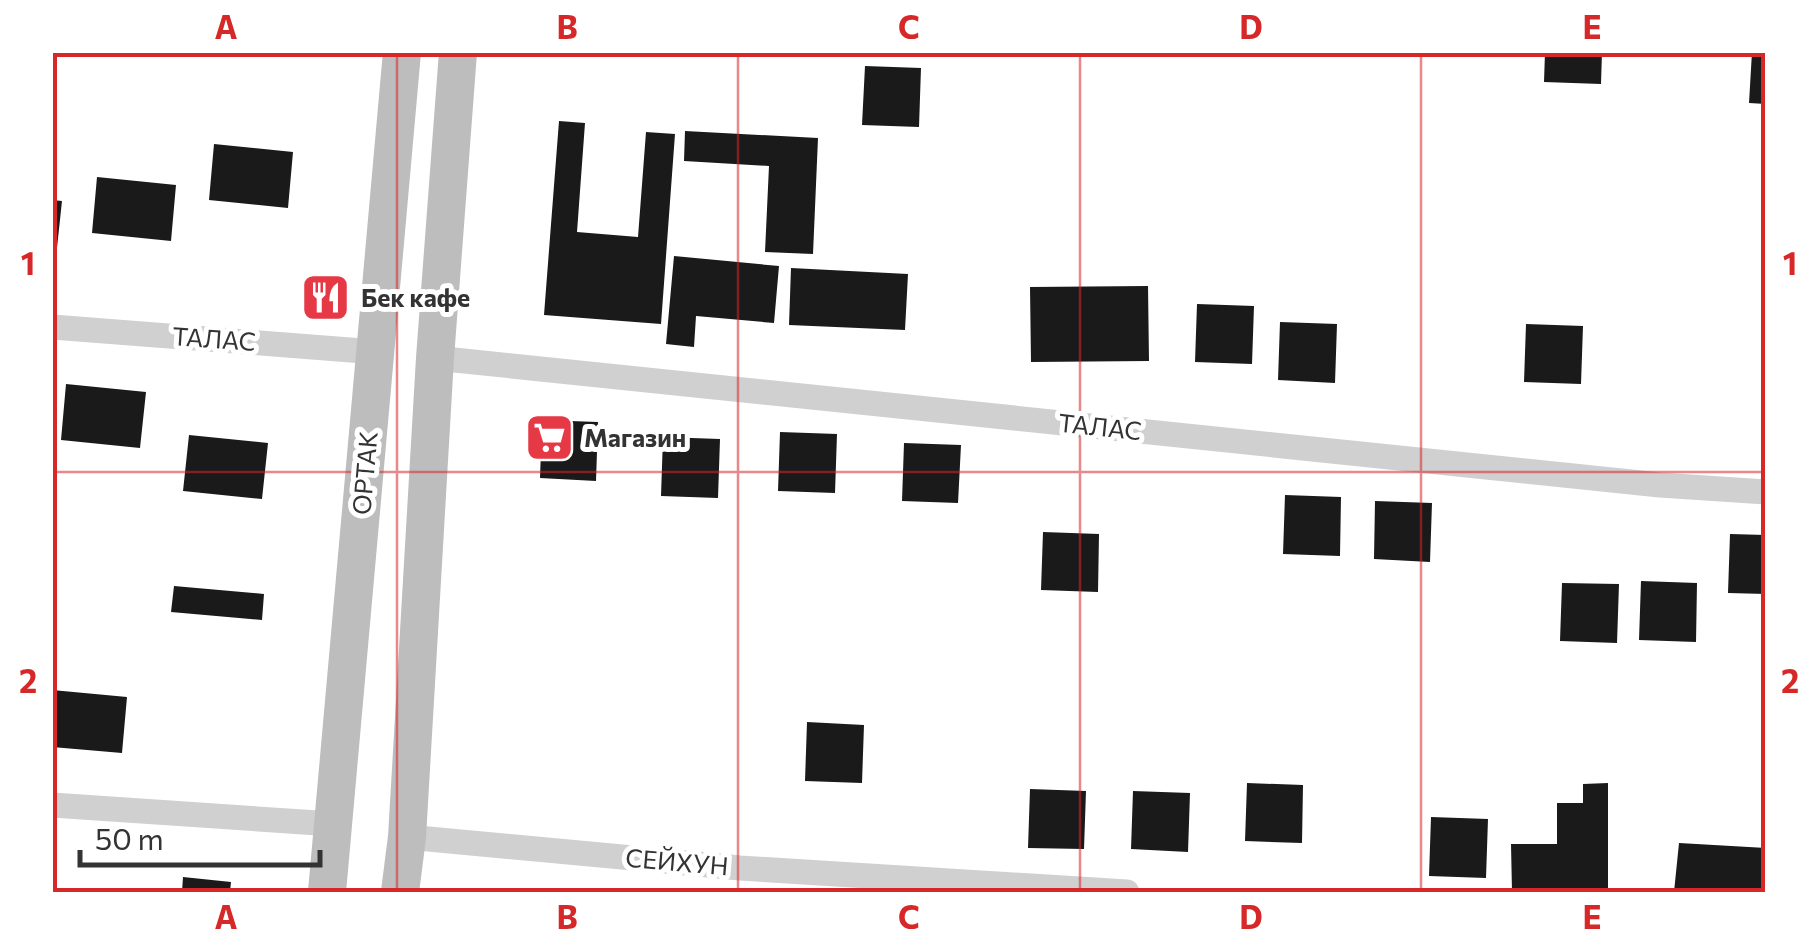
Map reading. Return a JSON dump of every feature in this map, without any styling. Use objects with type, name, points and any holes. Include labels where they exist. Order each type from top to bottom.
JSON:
[{"type":"street","name":"ОРТАК","points":[[328,892],[402,52]]},
{"type":"street","points":[[400,892],[407,837],[458,52]]},
{"type":"street","name":"ТАЛАС","points":[[52,327],[376,352]]},
{"type":"street","name":"ТАЛАС","points":[[436,358],[1766,492]]},
{"type":"street","points":[[52,805],[333,824]]},
{"type":"street","name":"СЕЙХУН","points":[[407,837],[740,868],[1127,892]]},
{"type":"building","points":[[1074,52],[1110,52],[1110,57],[1073,56]]},
{"type":"building","points":[[1545,52],[1602,52],[1601,84],[1544,82]]},
{"type":"building","points":[[1752,52],[1766,52],[1766,104],[1749,103]]},
{"type":"building","points":[[865,66],[921,68],[919,127],[862,125]]},
{"type":"building","points":[[559,121],[585,123],[577,232],[638,237],[646,132],[675,134],[661,324],[544,315]]},
{"type":"building","points":[[685,131],[818,138],[813,254],[765,252],[769,166],[684,161]]},
{"type":"building","points":[[214,144],[293,152],[288,208],[209,200]]},
{"type":"building","points":[[97,177],[176,185],[171,241],[92,233]]},
{"type":"building","points":[[52,200],[62,201],[56,257],[52,257]]},
{"type":"building","points":[[674,256],[779,266],[774,323],[696,316],[694,347],[666,344]]},
{"type":"building","points":[[791,268],[908,274],[905,330],[789,325]]},
{"type":"building","points":[[1148,286],[1149,361],[1031,362],[1030,287]]},
{"type":"building","points":[[1197,304],[1254,306],[1252,364],[1195,362]]},
{"type":"building","points":[[1280,322],[1337,324],[1335,383],[1278,380]]},
{"type":"building","points":[[1526,324],[1583,326],[1581,384],[1524,382]]},
{"type":"building","points":[[66,384],[146,392],[140,448],[61,440]]},
{"type":"building","points":[[542,420],[598,422],[596,481],[540,478]]},
{"type":"building","points":[[780,432],[837,434],[835,493],[778,491]]},
{"type":"building","points":[[189,435],[268,443],[262,499],[183,491]]},
{"type":"building","points":[[663,437],[720,439],[718,498],[661,496]]},
{"type":"building","points":[[904,443],[961,445],[958,503],[902,501]]},
{"type":"building","points":[[1285,495],[1341,497],[1340,556],[1283,554]]},
{"type":"building","points":[[1375,501],[1432,503],[1430,562],[1374,559]]},
{"type":"building","points":[[1043,532],[1099,534],[1098,592],[1041,590]]},
{"type":"building","points":[[1730,534],[1766,535],[1766,594],[1728,593]]},
{"type":"building","points":[[1641,581],[1697,583],[1696,642],[1639,640]]},
{"type":"building","points":[[1562,583],[1619,584],[1617,643],[1560,641]]},
{"type":"building","points":[[174,586],[264,594],[262,620],[171,612]]},
{"type":"building","points":[[52,690],[127,697],[122,753],[52,747]]},
{"type":"building","points":[[807,722],[864,725],[862,783],[805,781]]},
{"type":"building","points":[[1247,783],[1303,785],[1302,843],[1245,841]]},
{"type":"building","points":[[1608,783],[1608,892],[1512,892],[1511,844],[1557,844],[1557,803],[1583,803],[1583,784]]},
{"type":"building","points":[[1030,789],[1086,791],[1084,849],[1028,848]]},
{"type":"building","points":[[1133,791],[1190,793],[1188,852],[1131,849]]},
{"type":"building","points":[[1431,817],[1488,819],[1486,878],[1429,876]]},
{"type":"building","points":[[1679,843],[1766,848],[1766,892],[1674,892]]},
{"type":"building","points":[[183,877],[231,882],[230,892],[182,892]]},
{"type":"place","name":"Бек кафе","points":[[326,298]]},
{"type":"place","name":"Магазин","points":[[549,438]]}]
